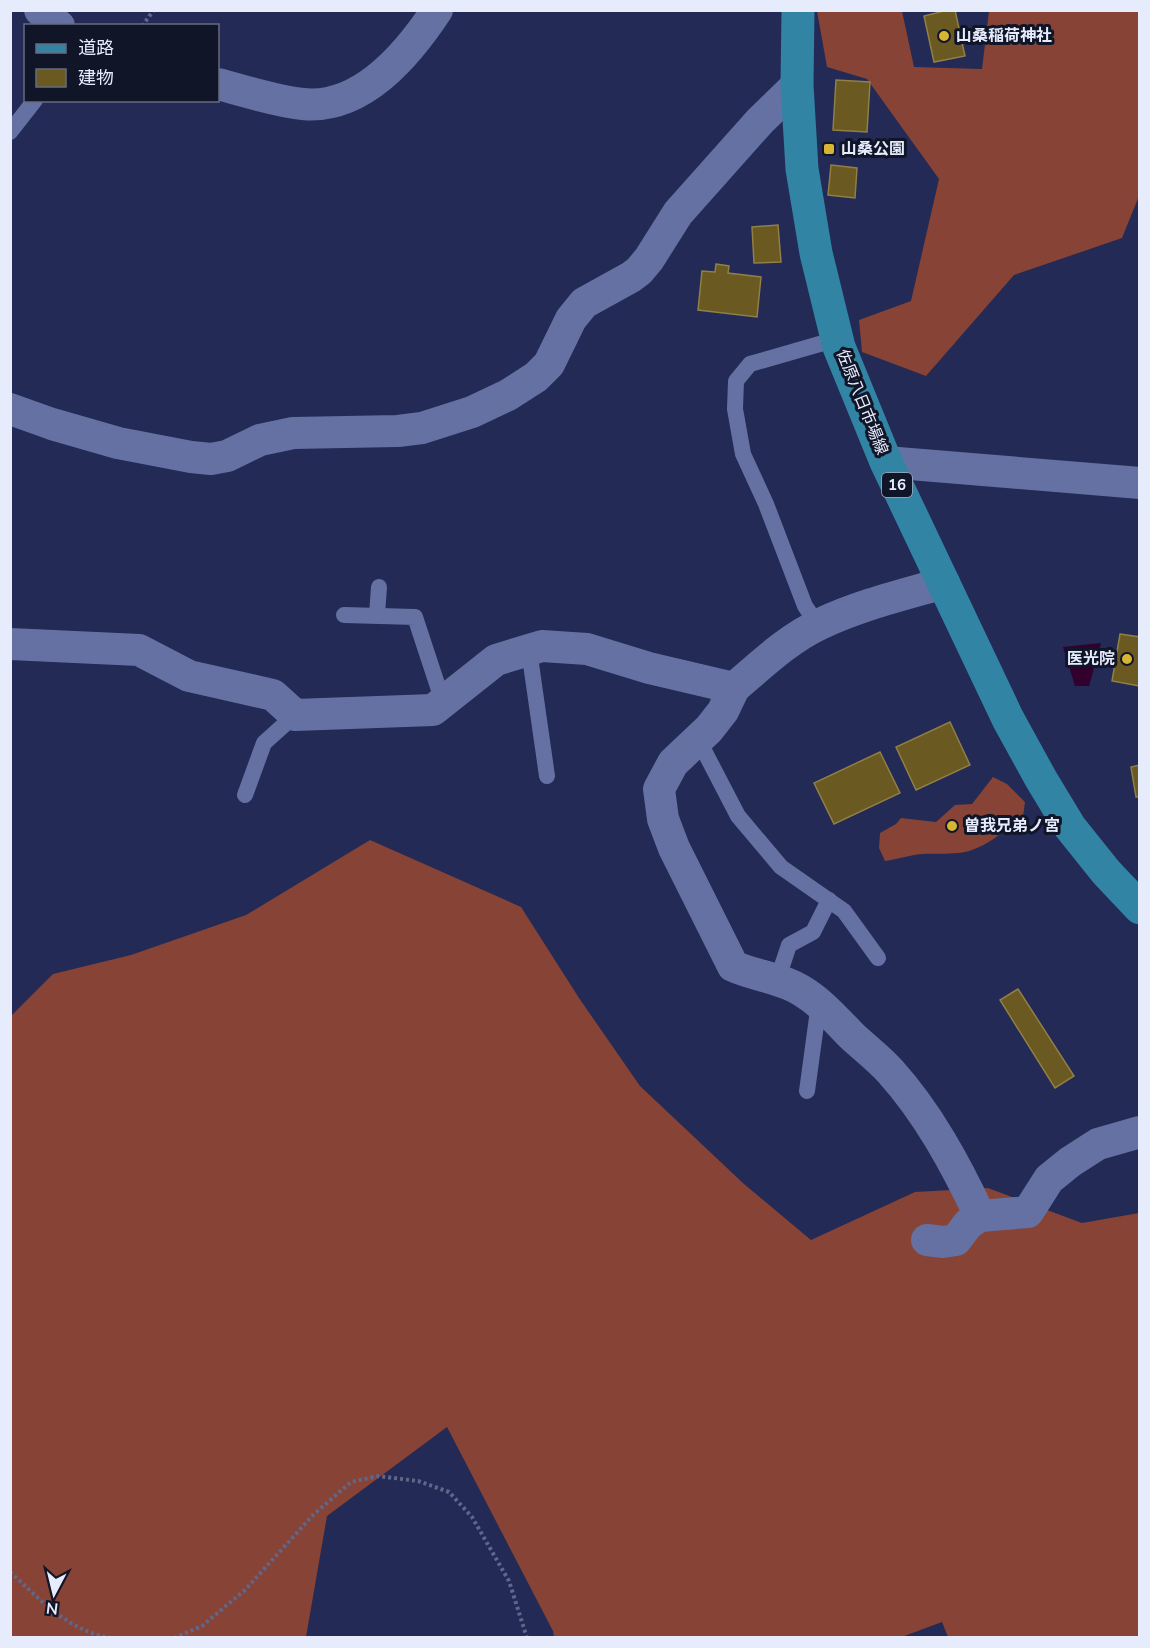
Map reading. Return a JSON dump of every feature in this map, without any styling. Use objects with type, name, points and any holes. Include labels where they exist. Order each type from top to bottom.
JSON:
[{"type":"main road","name":"佐原八日市場線","points":[[798,10],[797,85],[804,179],[816,253],[837,339],[886,462],[1008,719],[1070,827],[1106,872],[1140,908]]},
{"type":"street","points":[[40,10],[56,24]]},
{"type":"street","points":[[219,84],[305,104],[328,103],[355,94],[374,81],[401,56],[437,10]]},
{"type":"street","points":[[10,409],[52,424],[118,442],[211,459],[227,456],[260,441],[293,433],[398,431],[422,428],[472,412],[508,395],[536,378],[549,364],[571,319],[584,303],[631,278],[639,271],[678,213],[760,121],[797,85]]},
{"type":"street","points":[[886,462],[1140,483]]},
{"type":"street","points":[[944,583],[868,604],[818,625],[772,655],[734,688],[723,711],[673,763],[659,789],[663,819],[674,848],[733,966],[750,974],[800,989],[819,1002],[890,1071],[921,1110],[961,1176],[980,1216]]},
{"type":"street","points":[[10,644],[139,650],[189,676],[273,695],[295,715],[433,710],[496,660],[542,645],[587,649],[649,668],[734,688]]},
{"type":"street","points":[[927,1240],[943,1242],[956,1240],[968,1224],[980,1216],[1028,1212],[1049,1179],[1070,1162],[1098,1144],[1140,1132]]},
{"type":"lane","points":[[10,132],[33,102]]},
{"type":"lane","points":[[818,625],[805,606],[766,504],[743,454],[735,409],[736,381],[750,364],[837,339]]},
{"type":"lane","points":[[377,615],[379,587]]},
{"type":"lane","points":[[344,615],[415,616],[442,702]]},
{"type":"lane","points":[[529,650],[547,776]]},
{"type":"lane","points":[[245,795],[264,743],[295,715]]},
{"type":"lane","points":[[698,739],[738,816],[780,867],[844,911],[878,958]]},
{"type":"lane","points":[[777,981],[789,945],[813,932],[829,900]]},
{"type":"lane","points":[[807,1092],[819,1002]]},
{"type":"path","points":[[144,24],[154,10]]},
{"type":"path","points":[[174,1638],[202,1626],[245,1590],[313,1515],[351,1482],[378,1476],[418,1481],[449,1492],[472,1517],[508,1581],[527,1638]]},
{"type":"path","points":[[10,1572],[57,1616],[101,1636],[111,1638]]},
{"type":"shaded area","points":[[817,11],[902,11],[914,67],[982,69],[989,11],[1139,11],[1139,196],[1122,238],[1014,275],[926,376],[862,352],[859,320],[911,301],[939,179],[867,79],[827,67]]},
{"type":"shaded area","points":[[1101,643],[1089,686],[1075,686],[1063,647]]},
{"type":"shaded area","points":[[993,777],[1007,784],[1025,802],[1023,817],[989,842],[970,851],[917,855],[885,861],[879,848],[880,833],[896,824],[901,818],[936,822],[955,805],[972,804]]},
{"type":"shaded area","points":[[370,840],[521,907],[579,998],[640,1086],[744,1184],[811,1240],[915,1192],[988,1188],[1082,1223],[1139,1213],[1139,1637],[948,1637],[942,1622],[899,1638],[554,1637],[553,1631],[447,1427],[327,1516],[306,1637],[11,1638],[11,1016],[53,974],[131,955],[246,915]]},
{"type":"building","name":"山桑稲荷神社","points":[[955,10],[965,56],[934,62],[924,16]]},
{"type":"building","points":[[836,80],[870,82],[867,132],[833,130]]},
{"type":"building","points":[[831,165],[857,168],[855,198],[828,195]]},
{"type":"building","points":[[778,225],[781,262],[754,263],[752,227]]},
{"type":"building","points":[[716,264],[729,266],[728,273],[761,277],[757,317],[698,310],[702,271],[715,272]]},
{"type":"building","name":"医光院","points":[[1120,634],[1140,637],[1140,686],[1112,681]]},
{"type":"building","points":[[950,722],[970,765],[916,790],[896,747]]},
{"type":"building","points":[[880,752],[900,793],[834,824],[814,783]]},
{"type":"building","points":[[1140,765],[1140,797],[1136,797],[1131,767]]},
{"type":"building","points":[[1018,989],[1074,1076],[1055,1088],[1000,1000]]},
{"type":"place","name":"山桑稲荷神社","points":[[944,36]]},
{"type":"place","name":"山桑公園","points":[[829,149]]},
{"type":"place","name":"医光院","points":[[1127,659]]},
{"type":"place","name":"曽我兄弟ノ宮","points":[[952,826]]}]
